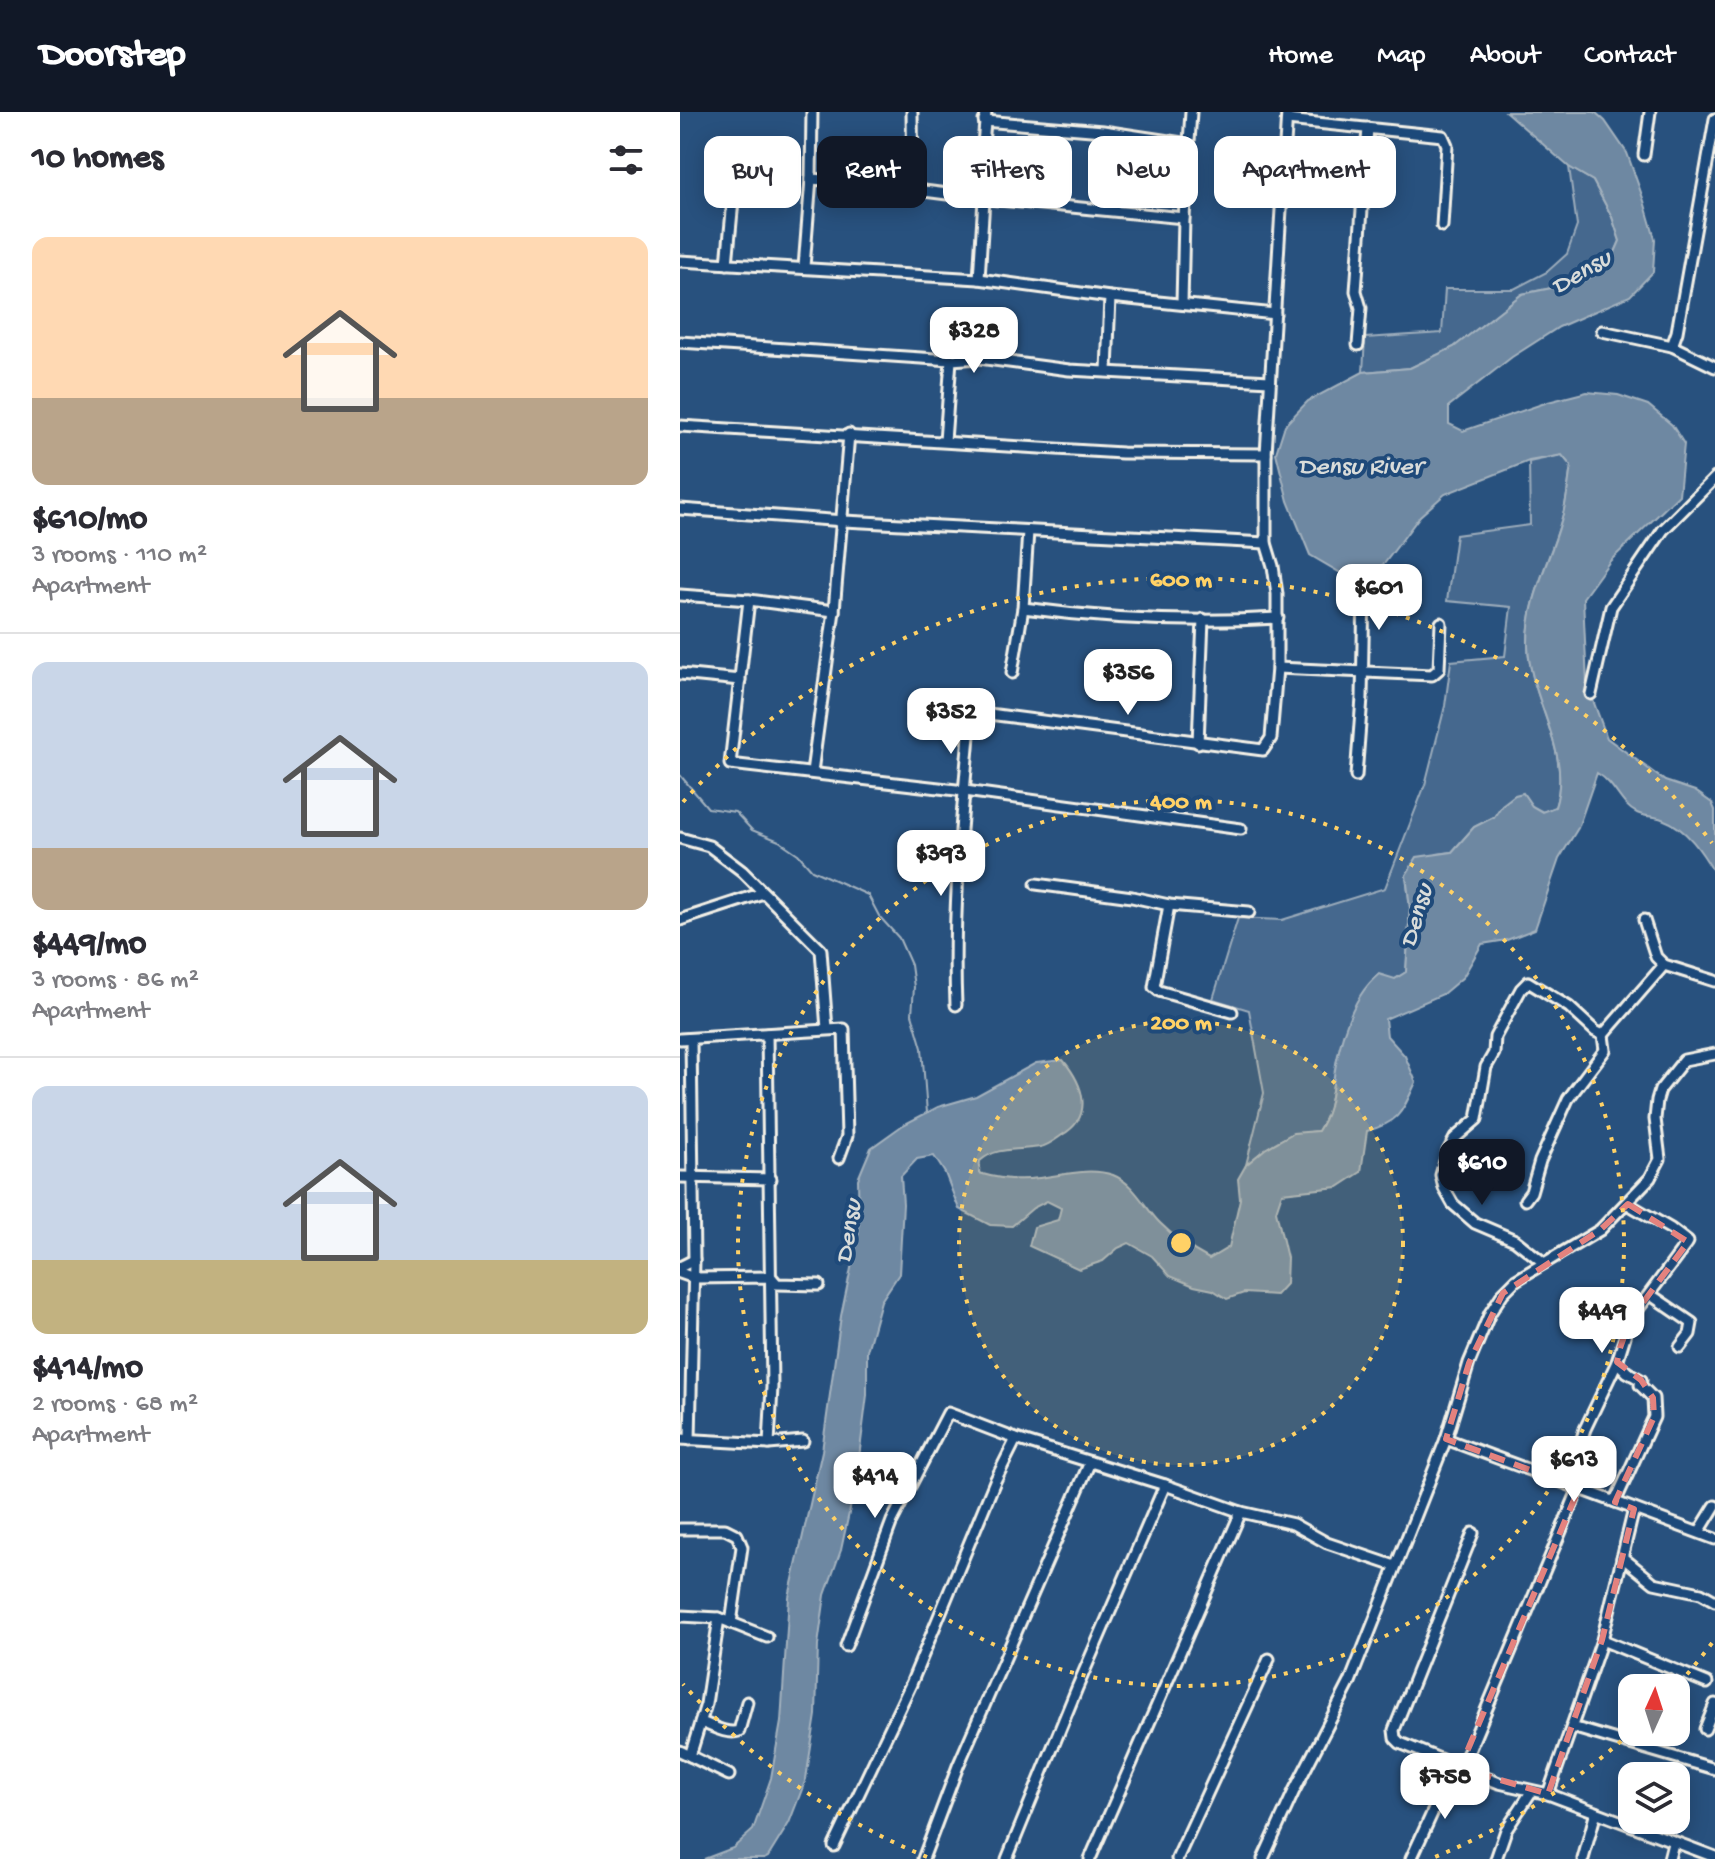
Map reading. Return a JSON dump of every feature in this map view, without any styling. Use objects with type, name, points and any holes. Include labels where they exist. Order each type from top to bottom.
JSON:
[{"type":"street","points":[[804,267],[811,179],[812,112]]},
{"type":"street","points":[[912,112],[912,136]]},
{"type":"street","points":[[1190,136],[1191,112]]},
{"type":"street","points":[[1644,155],[1650,112]]},
{"type":"street","points":[[984,136],[985,116],[1136,136]]},
{"type":"street","points":[[956,1005],[956,915],[970,724],[977,715],[989,714],[1263,750],[1271,738],[1278,618],[1273,566],[1266,543],[1266,454],[1287,116],[1443,136],[1447,145],[1442,226]]},
{"type":"street","points":[[1672,346],[1715,119]]},
{"type":"street","points":[[1358,345],[1361,308],[1356,291],[1368,128]]},
{"type":"street","points":[[811,179],[817,179]]},
{"type":"street","points":[[1072,207],[1184,218]]},
{"type":"street","points":[[727,264],[732,208]]},
{"type":"street","points":[[979,279],[981,208]]},
{"type":"street","points":[[1182,304],[1185,208]]},
{"type":"street","points":[[680,261],[979,279],[1110,297],[1275,314]]},
{"type":"street","points":[[1107,371],[1110,297]]},
{"type":"street","points":[[1602,331],[1672,346],[1715,367]]},
{"type":"street","points":[[680,342],[951,360],[979,358],[1069,370],[1270,381]]},
{"type":"street","points":[[945,441],[951,360]]},
{"type":"street","points":[[680,426],[1122,453],[1266,454]]},
{"type":"street","points":[[812,772],[844,521],[849,434]]},
{"type":"street","points":[[1591,694],[1611,607],[1663,530],[1715,478]]},
{"type":"street","points":[[680,509],[844,521],[1266,543]]},
{"type":"street","points":[[1012,673],[1023,608],[1028,531]]},
{"type":"street","points":[[1356,776],[1364,589]]},
{"type":"street","points":[[680,595],[834,611]]},
{"type":"street","points":[[749,600],[730,764],[965,791],[1241,829]]},
{"type":"street","points":[[1023,608],[1071,614],[1241,620],[1278,618]]},
{"type":"street","points":[[1198,743],[1203,619]]},
{"type":"street","points":[[1277,668],[1432,675],[1439,669],[1441,623]]},
{"type":"street","points":[[680,674],[740,680]]},
{"type":"street","points":[[680,838],[709,846],[742,871],[821,950],[827,1029]]},
{"type":"street","points":[[1036,884],[1169,905],[1249,912]]},
{"type":"street","points":[[680,920],[763,893]]},
{"type":"street","points":[[1169,905],[1154,987],[1232,1012]]},
{"type":"street","points":[[1644,920],[1656,957],[1664,965],[1715,981]]},
{"type":"street","points":[[1603,1035],[1664,965]]},
{"type":"street","points":[[1525,1200],[1568,1099],[1605,1050],[1603,1035],[1569,1007],[1535,985],[1525,983],[1495,1037],[1494,1053],[1486,1067],[1477,1119],[1455,1138],[1442,1165],[1441,1175],[1453,1204],[1475,1223],[1515,1240],[1544,1263]]},
{"type":"street","points":[[803,1441],[769,1444],[685,1440],[685,1355],[694,1260],[685,1040],[844,1029],[847,1136],[839,1158]]},
{"type":"street","points":[[767,1034],[771,1179],[772,1387],[769,1444]]},
{"type":"street","points":[[1263,1859],[1350,1682],[1446,1439],[1469,1363],[1490,1313],[1516,1280],[1600,1230],[1628,1204],[1650,1178],[1660,1159],[1655,1119],[1660,1090],[1684,1060],[1715,1056]]},
{"type":"street","points":[[680,1177],[771,1179]]},
{"type":"street","points":[[1411,1859],[1447,1781],[1460,1768],[1497,1687],[1579,1488],[1579,1448],[1617,1362],[1630,1320],[1688,1242],[1628,1204]]},
{"type":"street","points":[[680,1267],[694,1260]]},
{"type":"street","points":[[680,1273],[694,1278],[771,1277]]},
{"type":"street","points":[[771,1277],[777,1284],[819,1285]]},
{"type":"street","points":[[1651,1295],[1692,1323],[1690,1334],[1680,1347]]},
{"type":"street","points":[[1615,1502],[1654,1417],[1653,1398],[1640,1385],[1641,1380],[1617,1362]]},
{"type":"street","points":[[846,1646],[892,1521],[948,1413],[1016,1439],[1241,1512],[1293,1524],[1327,1543],[1395,1566]]},
{"type":"street","points":[[834,1846],[911,1684],[995,1481],[1016,1439]]},
{"type":"street","points":[[1446,1439],[1715,1539]]},
{"type":"street","points":[[923,1859],[958,1766],[1090,1462]]},
{"type":"street","points":[[1007,1859],[1165,1485]]},
{"type":"street","points":[[1699,1532],[1715,1506]]},
{"type":"street","points":[[1548,1794],[1602,1640],[1634,1509]]},
{"type":"street","points":[[1090,1859],[1241,1512]]},
{"type":"street","points":[[680,1529],[725,1529],[737,1535],[742,1547],[731,1623]]},
{"type":"street","points":[[1473,1533],[1394,1730],[1395,1738],[1400,1743],[1460,1768],[1531,1792],[1548,1794],[1715,1857]]},
{"type":"street","points":[[1622,1557],[1654,1583],[1701,1593],[1715,1601]]},
{"type":"street","points":[[680,1616],[719,1618],[767,1637]]},
{"type":"street","points":[[690,1756],[708,1692],[719,1618]]},
{"type":"street","points":[[1602,1640],[1707,1683]]},
{"type":"street","points":[[1177,1859],[1269,1659]]},
{"type":"street","points":[[701,1722],[720,1730],[739,1731],[747,1702]]},
{"type":"street","points":[[1705,1729],[1715,1704]]},
{"type":"street","points":[[1572,1727],[1715,1769]]},
{"type":"street","points":[[680,1751],[729,1775]]},
{"type":"street","points":[[1496,1859],[1506,1830],[1531,1792]]},
{"type":"street","points":[[1583,1859],[1596,1812]]},
{"type":"street","points":[[1669,1859],[1673,1843]]},
{"type":"highlighted area","points":[[1628,1204],[1688,1242],[1630,1320],[1620,1348],[1617,1362],[1641,1380],[1653,1398],[1654,1417],[1615,1502],[1634,1509],[1602,1640],[1548,1794],[1460,1768],[1579,1488],[1446,1439],[1469,1363],[1503,1293],[1600,1230]]},
{"type":"shaded area","points":[[1569,167],[1593,181],[1612,217],[1620,241],[1603,270],[1581,282],[1522,294],[1454,347],[1410,368],[1363,372],[1365,338],[1442,333],[1445,289],[1514,289],[1547,272],[1567,254],[1577,226]]},
{"type":"shaded area","points":[[1562,455],[1571,466],[1566,501],[1535,597],[1528,646],[1530,666],[1559,767],[1555,807],[1543,812],[1532,806],[1523,794],[1502,805],[1494,817],[1474,827],[1452,852],[1437,854],[1406,875],[1410,908],[1406,972],[1395,979],[1337,1060],[1328,1114],[1318,1131],[1279,1141],[1246,1165],[1264,1093],[1249,1010],[1213,999],[1238,918],[1282,920],[1385,888],[1425,785],[1445,706],[1451,661],[1505,656],[1511,607],[1447,601],[1456,535],[1530,525],[1529,462]]},
{"type":"water","points":[[1506,112],[1595,112],[1605,121],[1627,153],[1644,201],[1655,239],[1653,272],[1630,296],[1559,327],[1512,357],[1449,406],[1449,424],[1463,431],[1587,392],[1618,395],[1648,405],[1672,425],[1684,444],[1679,495],[1610,561],[1583,598],[1587,684],[1607,738],[1665,781],[1695,791],[1712,803],[1715,810],[1715,874],[1699,849],[1679,828],[1631,809],[1597,773],[1578,828],[1559,859],[1535,929],[1507,940],[1482,944],[1463,977],[1443,994],[1385,1019],[1387,1036],[1405,1056],[1416,1082],[1399,1114],[1387,1124],[1367,1131],[1361,1172],[1338,1187],[1282,1193],[1276,1211],[1287,1258],[1286,1284],[1276,1295],[1244,1293],[1227,1299],[1213,1290],[1170,1276],[1152,1256],[1129,1243],[1103,1261],[1079,1269],[1029,1246],[1034,1227],[1058,1220],[1061,1208],[1047,1201],[1033,1208],[1012,1226],[990,1225],[959,1209],[945,1173],[934,1156],[917,1159],[901,1176],[903,1204],[899,1274],[881,1301],[867,1351],[867,1395],[856,1481],[841,1550],[825,1595],[818,1645],[816,1715],[806,1779],[789,1823],[768,1857],[704,1859],[733,1848],[753,1830],[771,1778],[781,1722],[789,1597],[822,1451],[841,1316],[859,1230],[858,1179],[871,1148],[903,1125],[938,1107],[976,1096],[1036,1063],[1063,1060],[1080,1089],[1082,1109],[1079,1119],[1046,1145],[987,1156],[980,1161],[979,1173],[1016,1179],[1086,1172],[1113,1175],[1133,1190],[1171,1234],[1209,1259],[1229,1247],[1240,1199],[1238,1179],[1246,1165],[1265,1149],[1293,1133],[1318,1131],[1323,1123],[1342,1040],[1350,1015],[1362,993],[1379,974],[1395,979],[1406,972],[1410,908],[1406,875],[1417,857],[1452,852],[1474,827],[1494,817],[1502,805],[1515,795],[1523,793],[1532,806],[1542,812],[1555,807],[1559,766],[1530,666],[1528,646],[1531,612],[1563,514],[1571,466],[1562,455],[1529,461],[1445,494],[1420,516],[1384,564],[1364,575],[1339,572],[1310,555],[1288,501],[1276,453],[1285,425],[1308,401],[1363,372],[1410,368],[1454,347],[1522,294],[1581,282],[1604,270],[1613,257],[1620,241],[1612,217],[1593,181],[1569,167]]},
{"type":"waterway","points":[[680,775],[708,808],[735,812],[752,830],[779,841],[798,854],[812,870],[868,895],[879,916],[899,938],[911,965],[914,987],[912,1014],[922,1048],[927,1113]]},
{"type":"water label","name":"Densu","points":[[1580,270]]},
{"type":"water label","name":"Densu River","points":[[1360,464]]},
{"type":"water label","name":"Densu","points":[[1414,915]]},
{"type":"water label","name":"Densu","points":[[846,1231]]}]
